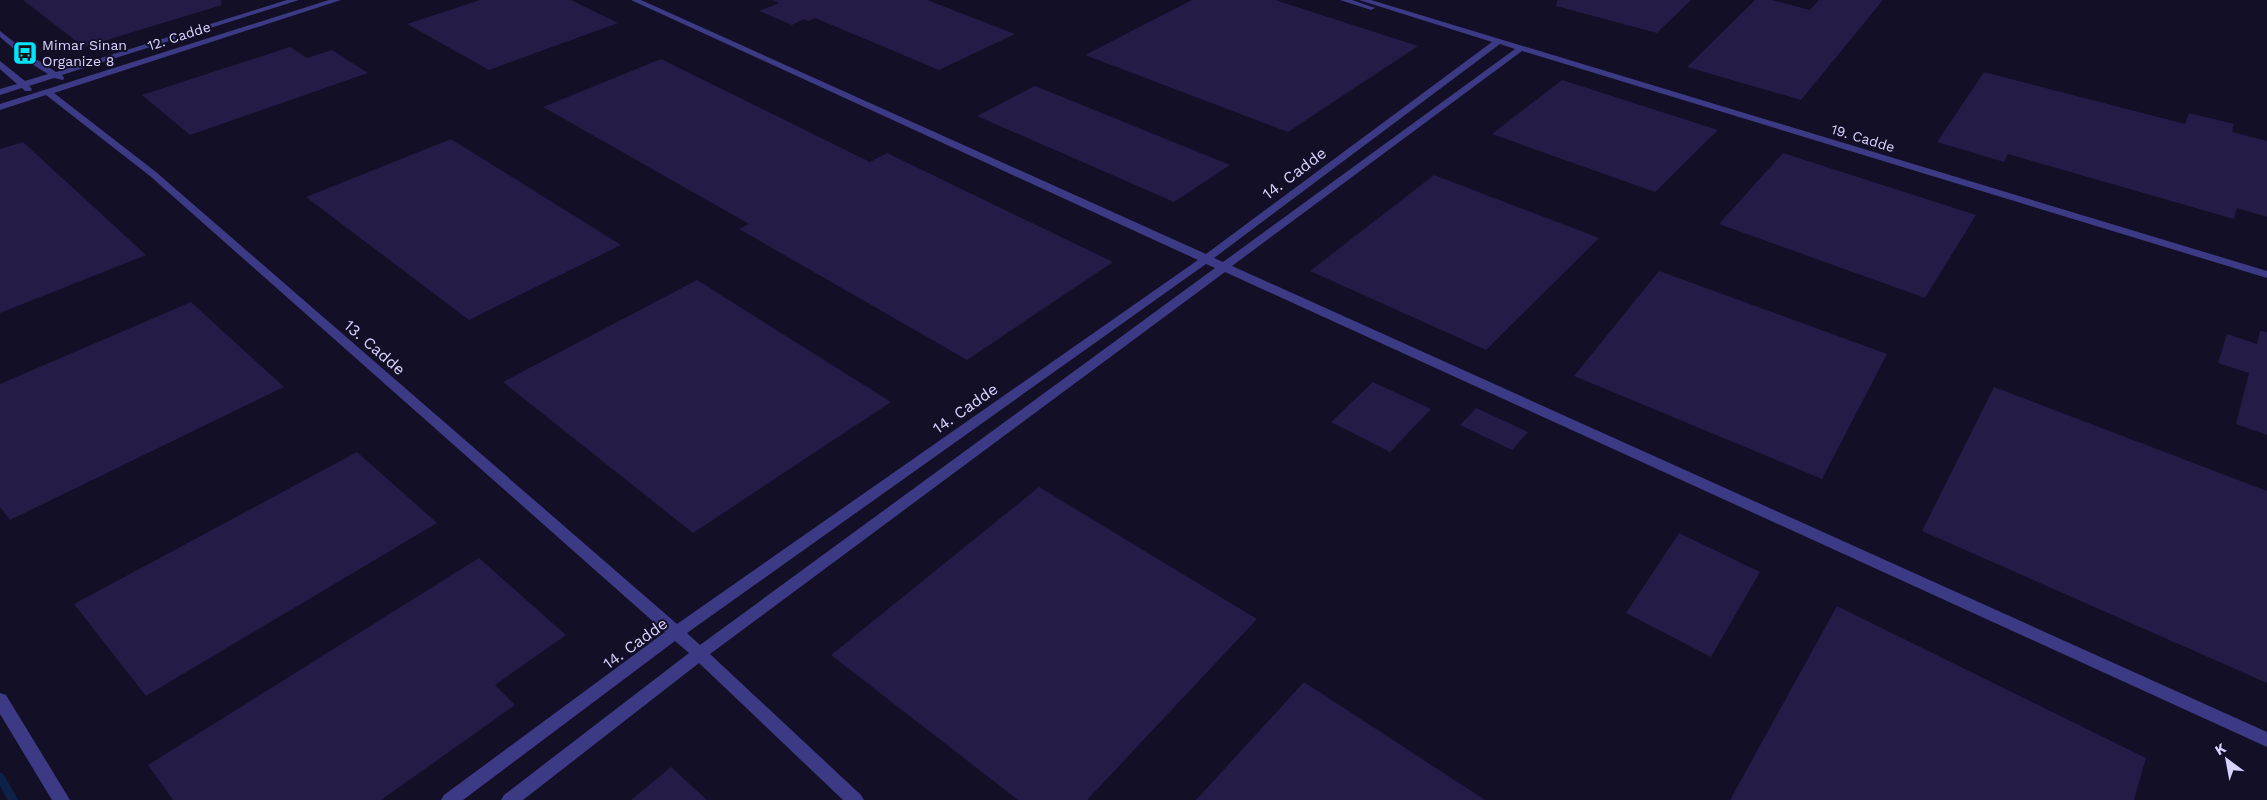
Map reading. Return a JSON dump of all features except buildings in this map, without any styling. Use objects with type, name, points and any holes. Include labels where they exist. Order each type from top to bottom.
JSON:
[{"type":"lane","name":"12. Cadde","points":[[0,92],[295,0]]},
{"type":"lane","name":"12. Cadde","points":[[0,107],[337,0]]},
{"type":"lane","points":[[635,0],[2267,740]]},
{"type":"lane","name":"19. Cadde","points":[[1344,0],[1407,19],[1451,27]]},
{"type":"lane","name":"19. Cadde","points":[[1363,0],[2267,275]]},
{"type":"lane","points":[[0,33],[33,61],[69,85]]},
{"type":"lane","name":"14. Cadde","points":[[450,800],[676,632],[1206,259],[1498,41]]},
{"type":"lane","points":[[510,800],[699,654],[1226,268],[1521,48]]},
{"type":"lane","points":[[0,64],[36,96]]},
{"type":"lane","name":"13. Cadde","points":[[48,92],[152,174],[676,632],[855,800]]},
{"type":"lane","points":[[0,700],[61,800]]},
{"type":"waterway","points":[[0,777],[13,800]]},
{"type":"place","name":"Mimar Sinan Organize 8","points":[[25,53]]}]
